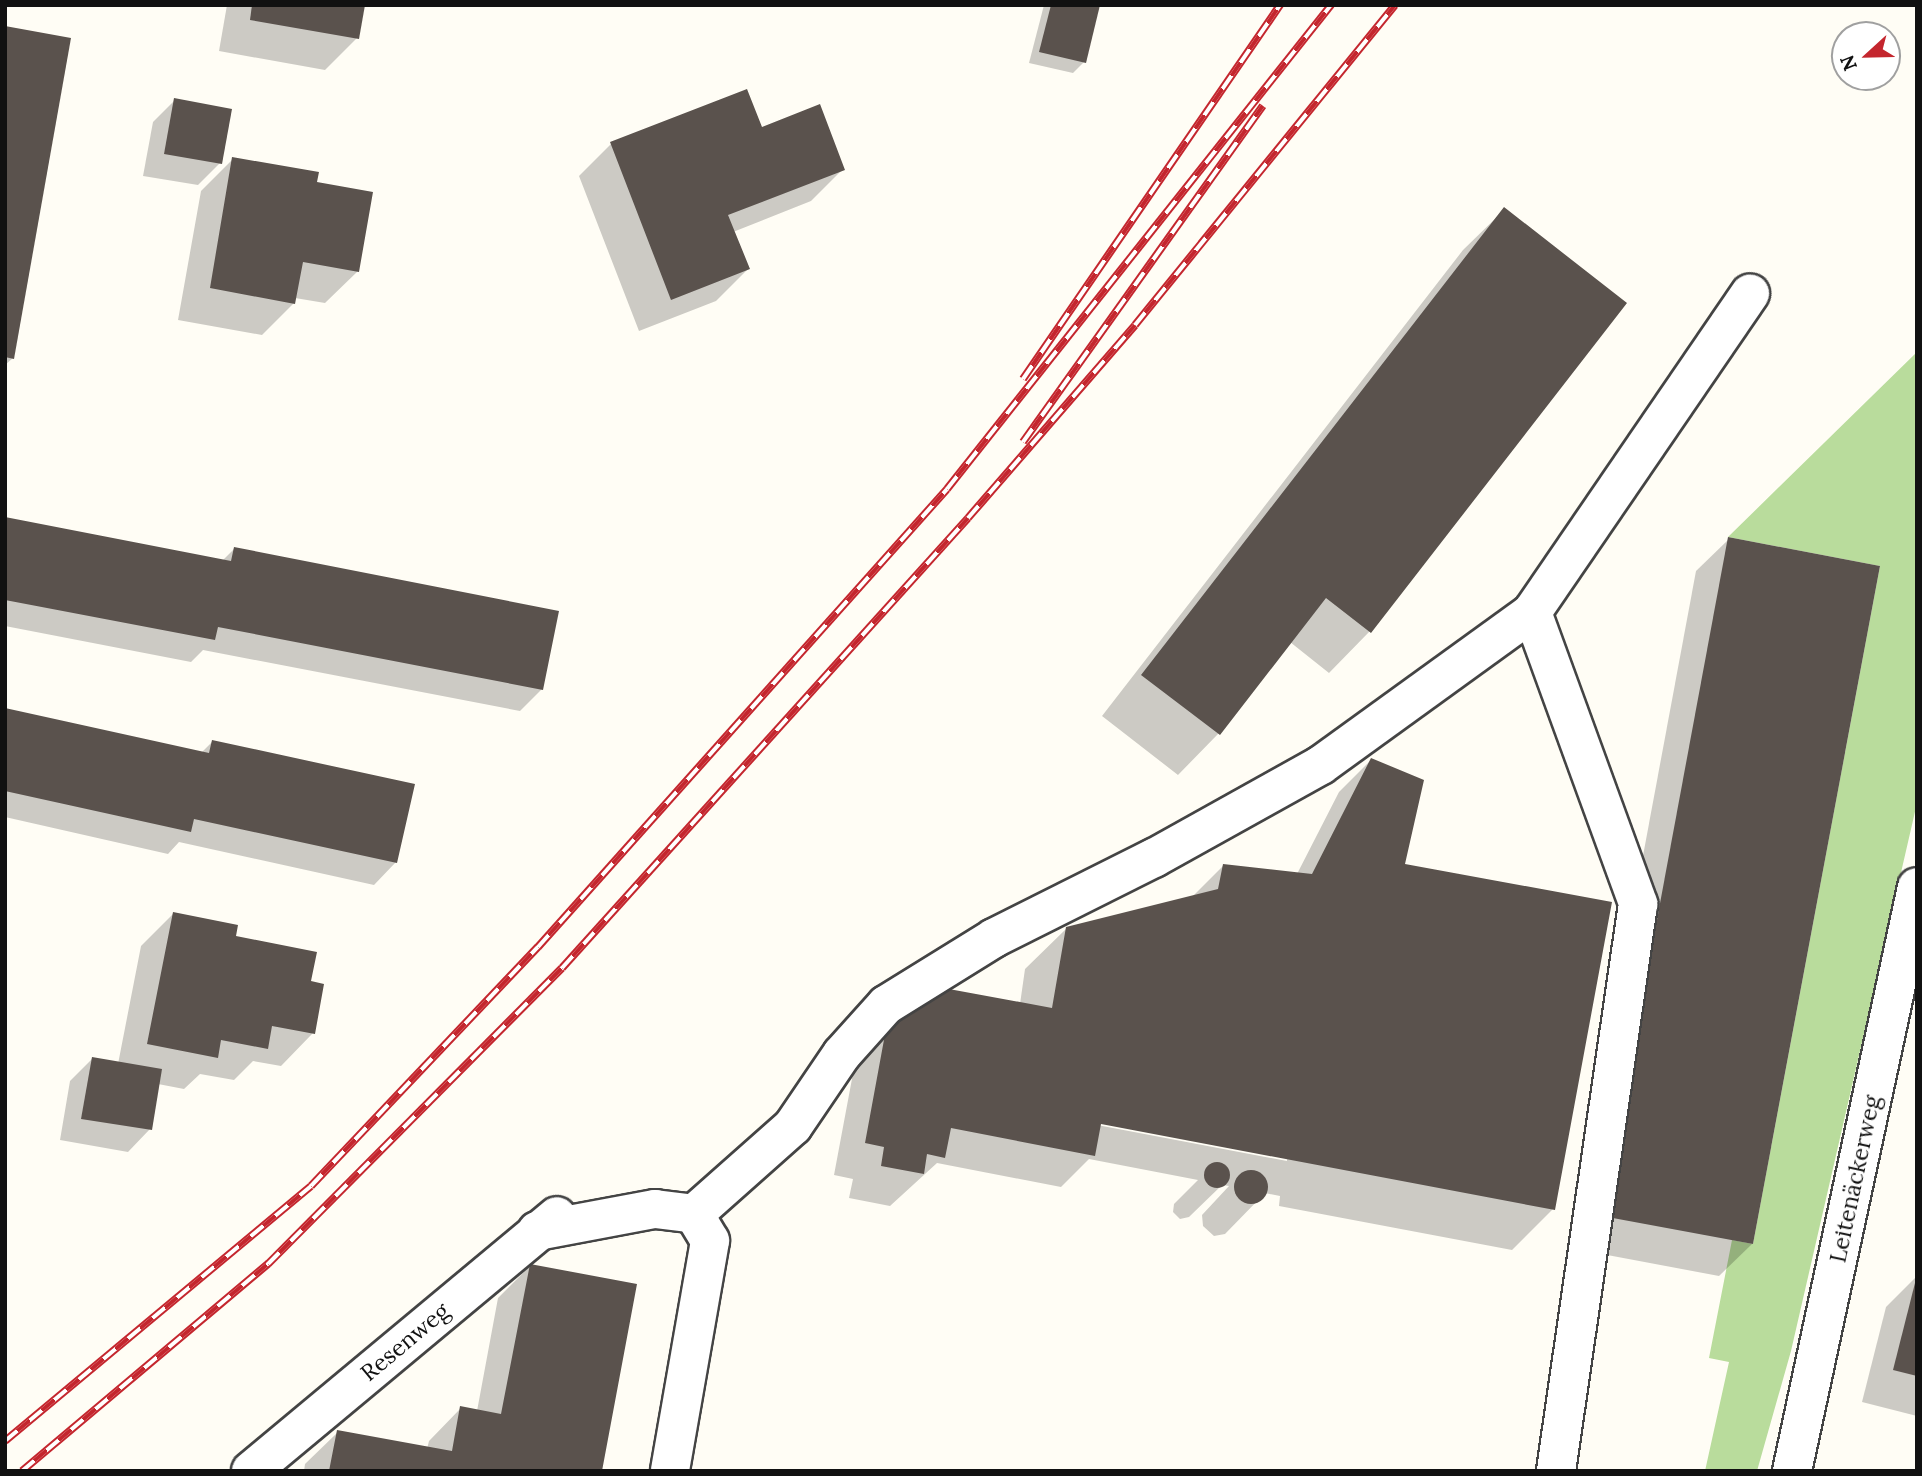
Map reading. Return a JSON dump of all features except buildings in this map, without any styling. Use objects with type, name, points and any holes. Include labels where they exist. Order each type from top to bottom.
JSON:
[{"type":"street","points":[[670,1471],[710,1241],[694,1214],[793,1126],[842,1054],[886,1005],[995,938],[1154,859],[1321,765],[1532,612],[1749,294]]},
{"type":"street","points":[[1532,612],[1638,904],[1556,1471]]},
{"type":"street","name":"Leitenäckerweg","points":[[1792,1471],[1917,887]]},
{"type":"street","name":"Resenweg","points":[[251,1471],[548,1223],[656,1209],[694,1214]]},
{"type":"green space","points":[[1917,352],[1917,803],[1791,1351],[1757,1471],[1705,1471],[1729,1362],[1709,1358],[1732,1240],[1753,1244],[1880,566],[1728,537]]},
{"type":"railway","points":[[1023,379],[1280,5]]},
{"type":"railway","points":[[5,1441],[311,1186],[538,947],[947,489],[1331,5]]},
{"type":"railway","points":[[22,1471],[268,1264],[562,968],[968,518],[1135,325],[1395,5]]},
{"type":"railway","points":[[1023,442],[1263,106]]}]
